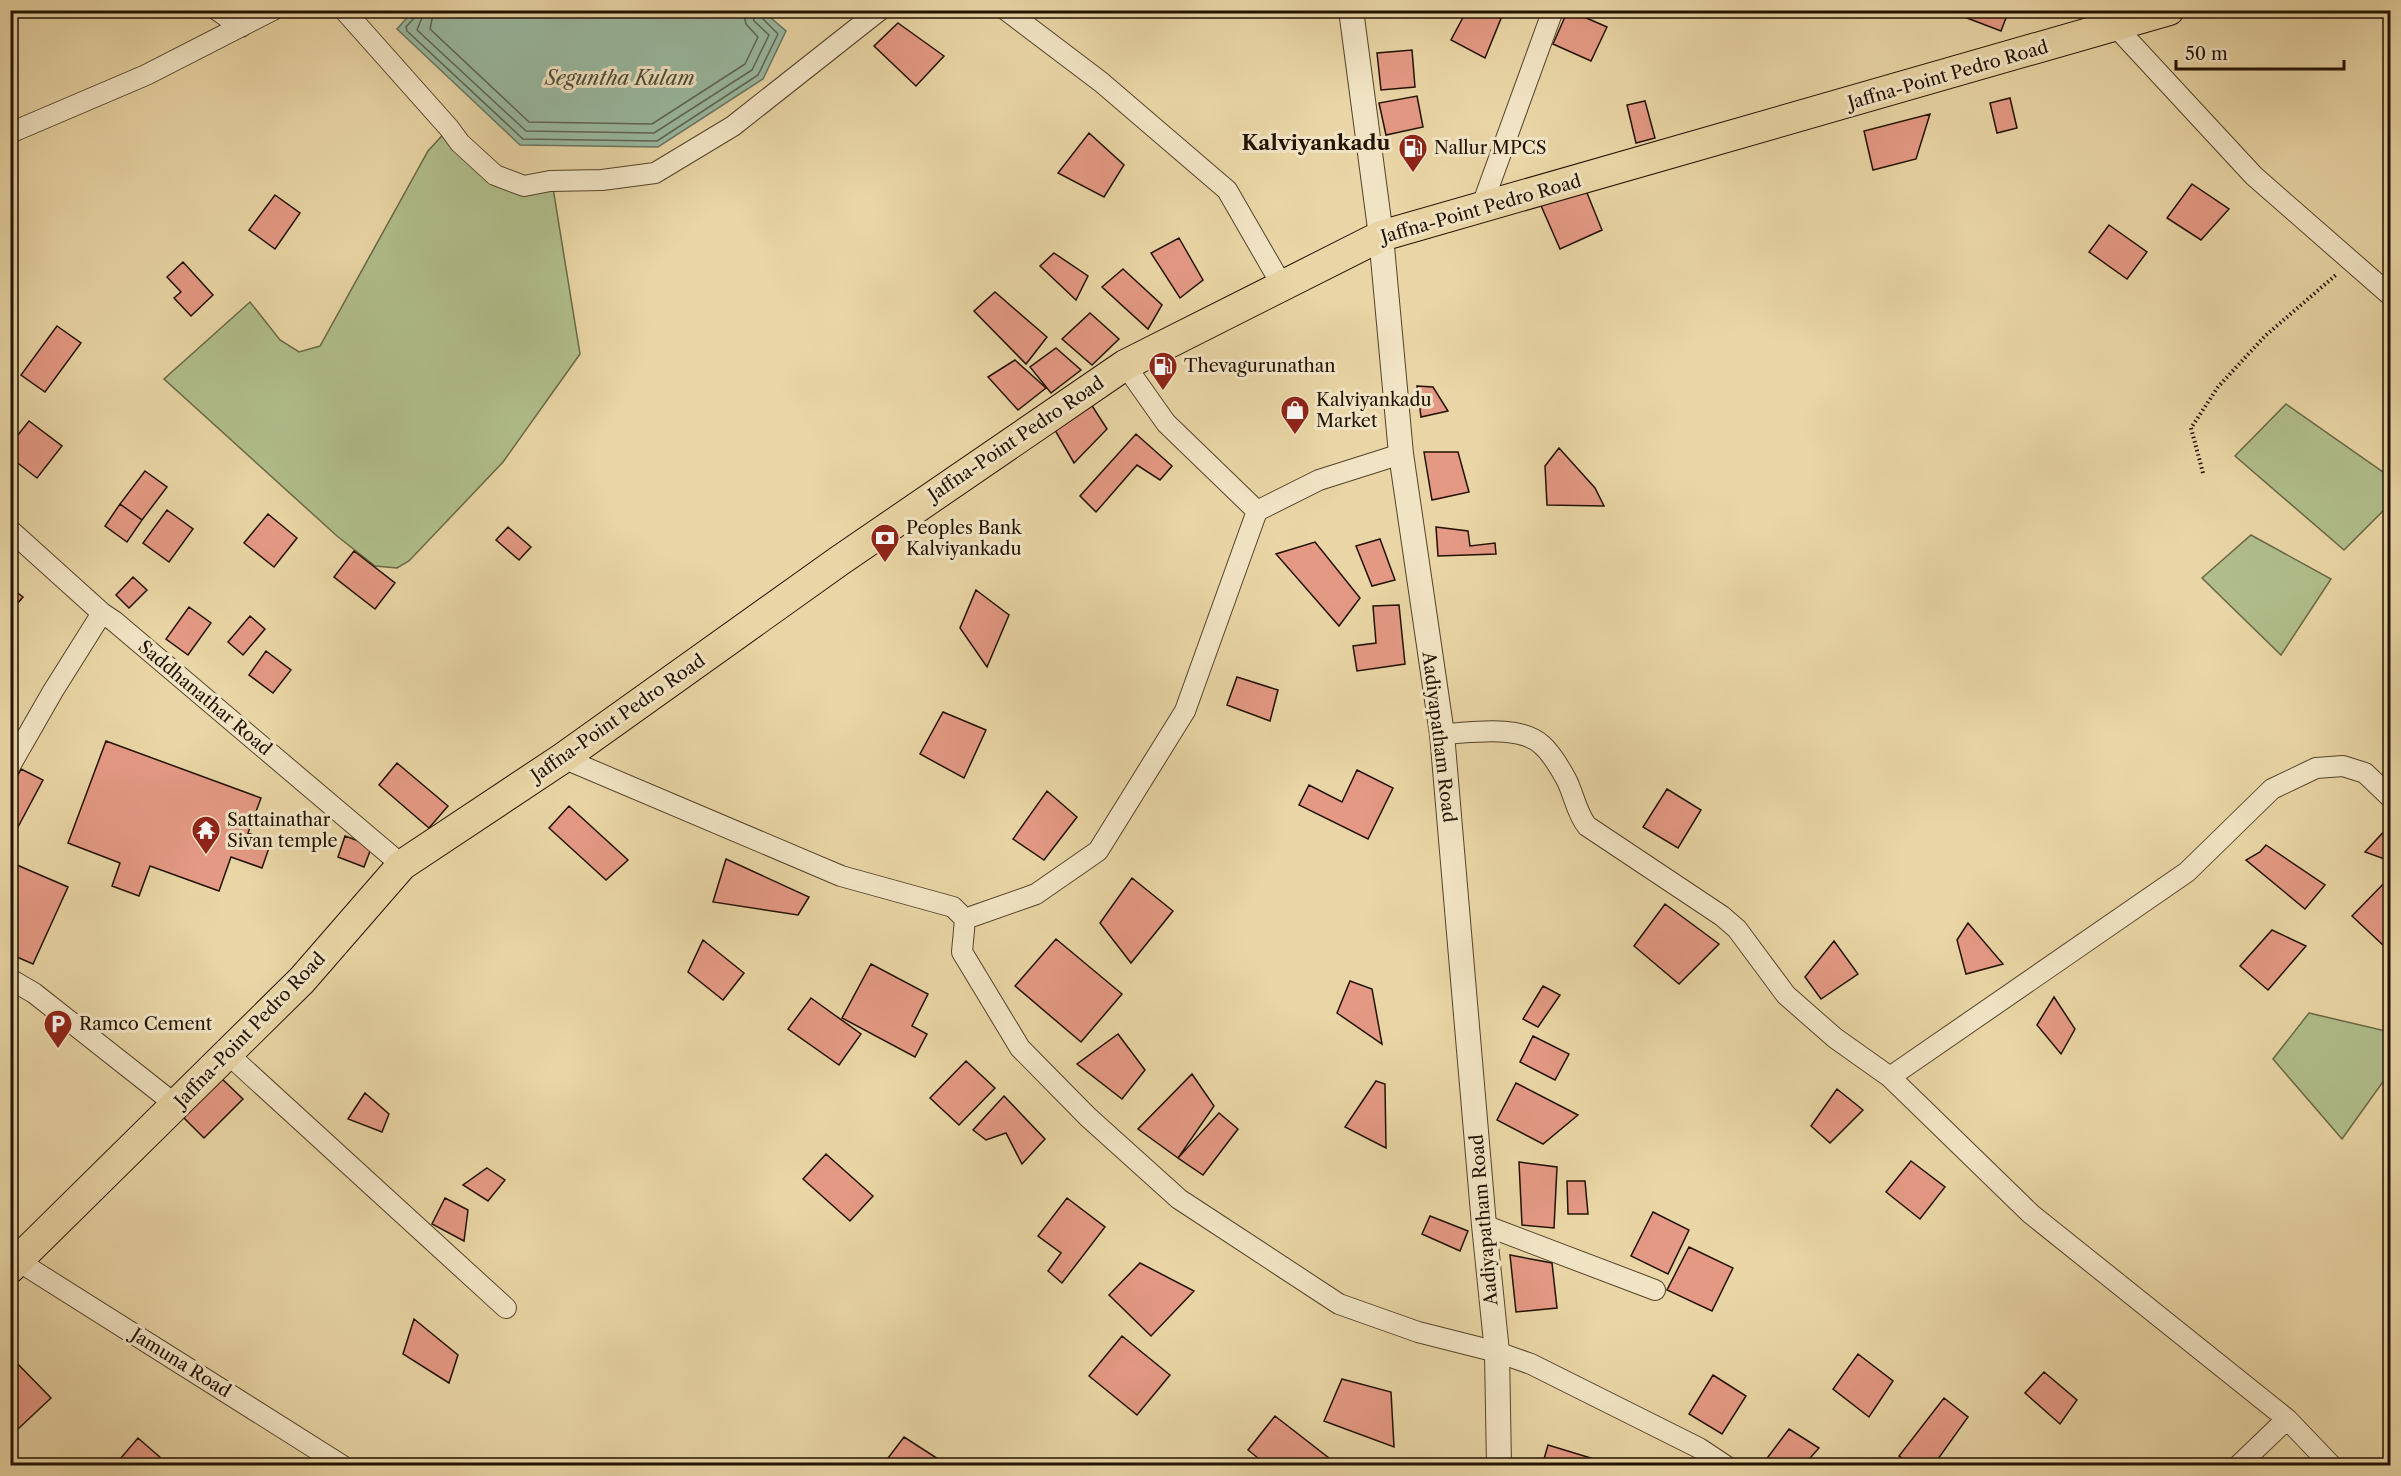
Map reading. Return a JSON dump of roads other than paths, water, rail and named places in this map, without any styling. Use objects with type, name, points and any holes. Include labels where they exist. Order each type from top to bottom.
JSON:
[{"type":"main road","name":"Jaffna-Point Pedro Road","points":[[14,1264],[302,980],[402,865],[563,758],[839,561],[1125,365],[1381,236],[2169,10]]},
{"type":"street","points":[[217,10],[241,27]]},
{"type":"street","points":[[10,133],[146,75],[273,10]]},
{"type":"street","points":[[344,10],[460,143],[495,175],[524,186],[550,181],[602,180],[655,173],[733,126],[880,10]]},
{"type":"street","points":[[1006,10],[1101,82],[1227,190],[1283,287]]},
{"type":"street","name":"Aadiyapatham Road","points":[[1351,10],[1381,236],[1401,454],[1442,734],[1497,1352],[1499,1466]]},
{"type":"street","points":[[1481,208],[1553,10]]},
{"type":"street","points":[[2116,27],[2254,176],[2391,295]]},
{"type":"street","points":[[1125,365],[1166,423],[1257,511]]},
{"type":"street","points":[[965,919],[1036,894],[1098,851],[1185,711],[1257,511],[1319,480],[1401,454]]},
{"type":"street","name":"Saddhanathar Road","points":[[10,530],[102,613],[402,865]]},
{"type":"street","points":[[10,766],[102,613]]},
{"type":"street","points":[[1442,734],[1513,732],[1525,735],[1541,744],[1566,780],[1587,826],[1722,916],[1737,929],[1786,995],[1835,1038],[1890,1077],[2031,1214],[2287,1419],[2332,1466]]},
{"type":"street","points":[[563,758],[841,876],[952,907],[965,919]]},
{"type":"street","points":[[1890,1077],[2187,872],[2272,789],[2316,768],[2343,766],[2365,773],[2391,797]]},
{"type":"street","points":[[965,919],[962,952],[1020,1047],[1088,1117],[1179,1199],[1339,1304],[1418,1332],[1497,1352],[1531,1364],[1699,1448],[1726,1466]]},
{"type":"street","points":[[10,979],[34,993],[176,1105]]},
{"type":"street","points":[[228,1054],[506,1308]]},
{"type":"street","points":[[1484,1225],[1655,1290]]},
{"type":"street","name":"Jamuna Road","points":[[14,1264],[343,1466]]},
{"type":"street","points":[[2238,1466],[2287,1419]]},
{"type":"water","name":"Seguntha Kulam","points":[[413,11],[763,11],[786,31],[763,79],[658,147],[520,145],[397,29]]},
{"type":"place","name":"Nallur MPCS","points":[[1413,174]]},
{"type":"place","name":"Thevagurunathan","points":[[1163,392]]},
{"type":"place","name":"Kalviyankadu Market","points":[[1295,436]]},
{"type":"place","name":"Peoples Bank Kalviyankadu","points":[[885,564]]},
{"type":"place","name":"Sattainathar Sivan temple","points":[[206,856]]},
{"type":"place","name":"Ramco Cement","points":[[58,1050]]},
{"type":"district","name":"Kalviyankadu","points":[[1316,142]]}]
